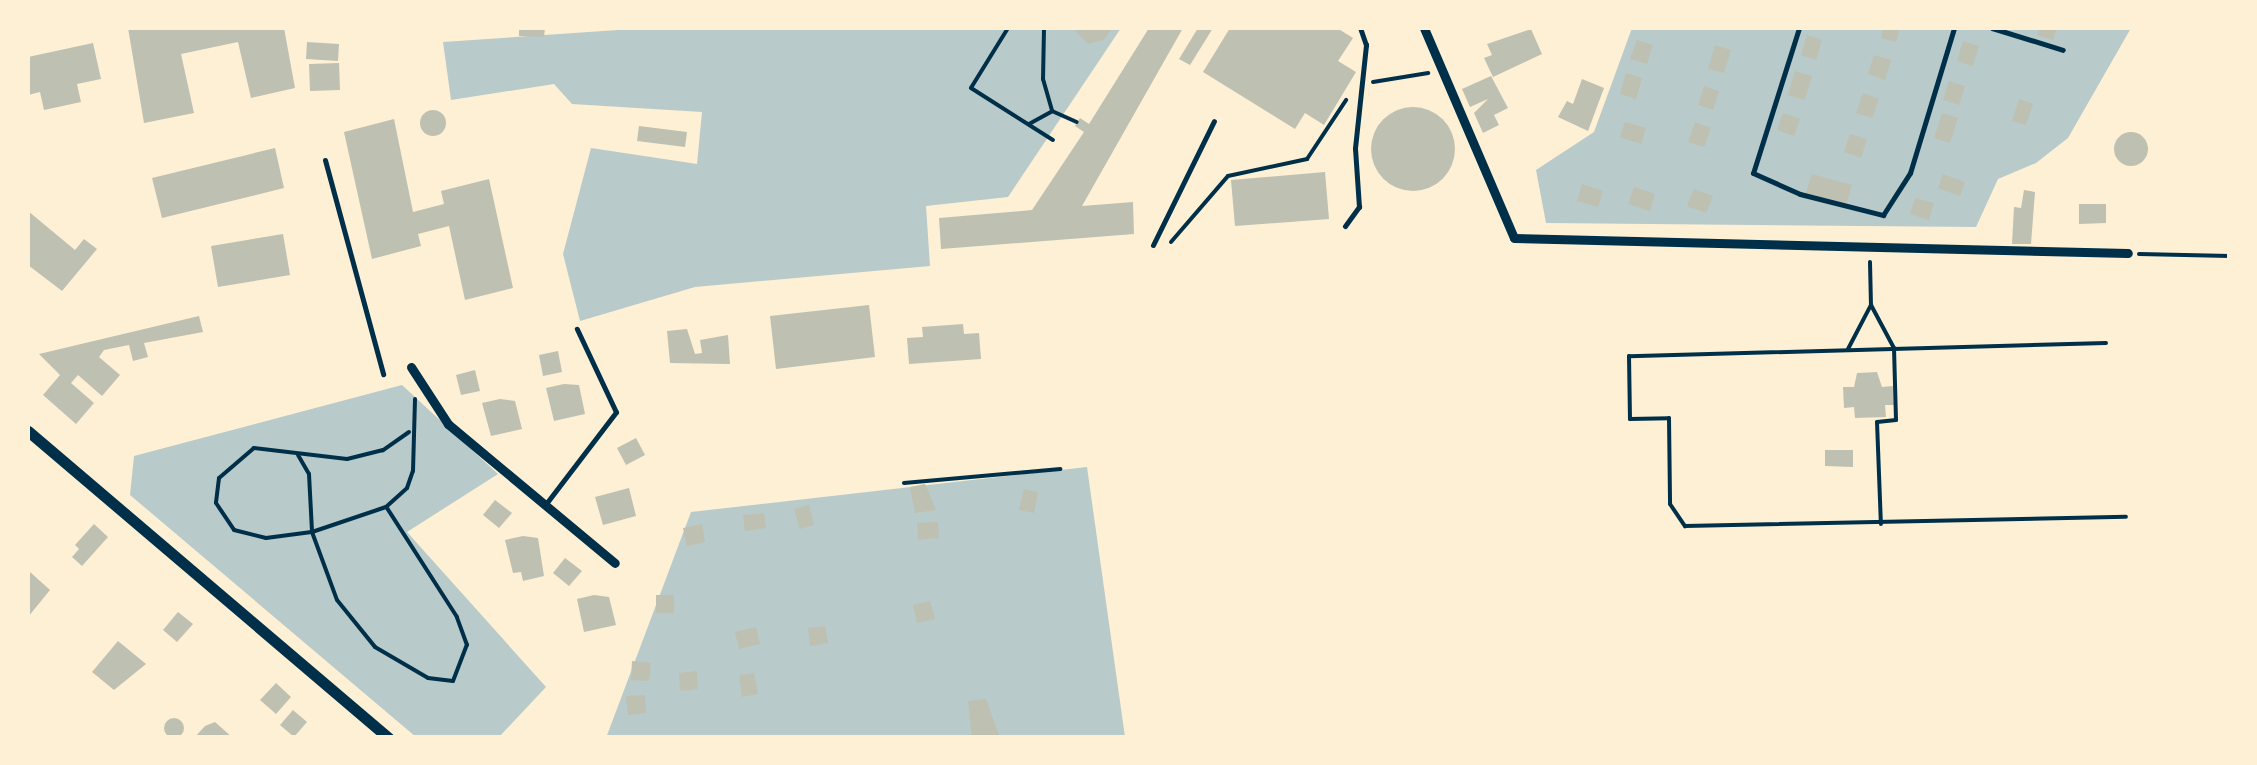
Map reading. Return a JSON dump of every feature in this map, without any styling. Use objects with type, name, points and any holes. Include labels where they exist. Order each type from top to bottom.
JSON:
[{"type":"street","points":[[1424,28],[1514,238],[2128,253]]},
{"type":"street","points":[[410,366],[448,424],[615,563]]},
{"type":"street","points":[[28,431],[390,738]]},
{"type":"lane","points":[[1344,226],[1359,207],[1355,148],[1363,84],[1360,28]]},
{"type":"lane","points":[[1799,28],[1753,173],[1800,194],[1883,215],[1910,173],[1954,28]]},
{"type":"lane","points":[[1992,28],[2062,50]]},
{"type":"lane","points":[[1153,245],[1214,122]]},
{"type":"lane","points":[[325,160],[383,374]]},
{"type":"lane","points":[[545,505],[616,412],[577,329]]},
{"type":"path","points":[[1008,28],[971,88],[1053,140]]},
{"type":"path","points":[[1042,28],[1043,84],[1052,111],[1078,122]]},
{"type":"path","points":[[1171,242],[1228,176],[1308,159],[1363,84],[1440,70]]},
{"type":"path","points":[[1028,125],[1052,111]]},
{"type":"path","points":[[1848,350],[1870,305],[1870,247]]},
{"type":"path","points":[[2128,253],[2230,256]]},
{"type":"path","points":[[1870,305],[1894,348],[1896,420],[1878,422],[1880,524]]},
{"type":"path","points":[[2106,344],[1628,356],[1630,419],[1669,418],[1670,504],[1685,526],[2126,517]]},
{"type":"path","points":[[409,432],[362,457],[298,455],[268,446],[242,453],[219,478],[216,503],[234,530],[251,536],[312,532],[386,507],[413,471],[409,432],[420,385]]},
{"type":"path","points":[[298,455],[308,474],[312,532],[337,600],[367,640],[412,670],[453,681],[466,645],[457,617],[386,507]]},
{"type":"path","points":[[904,483],[1060,469]]},
{"type":"shaded area","points":[[647,28],[1121,28],[1008,197],[926,206],[930,266],[695,287],[580,321],[563,254],[591,148],[697,164],[702,112],[572,104],[554,84],[451,100],[443,42]]},
{"type":"shaded area","points":[[1632,28],[2131,28],[2068,138],[2036,163],[1998,179],[1976,227],[1546,223],[1536,170],[1594,132]]},
{"type":"shaded area","points":[[402,385],[498,474],[407,532],[546,687],[499,737],[416,737],[130,495],[134,456]]},
{"type":"shaded area","points":[[1087,467],[1125,737],[606,738],[691,512]]},
{"type":"building","points":[[128,28],[284,28],[295,88],[251,98],[238,42],[181,54],[194,113],[144,123]]},
{"type":"building","points":[[519,28],[545,28],[544,37],[519,36]]},
{"type":"building","points":[[1073,28],[1112,28],[1104,40],[1088,44]]},
{"type":"building","points":[[1149,28],[1183,28],[1082,206],[1133,202],[1134,234],[941,249],[939,218],[1032,210],[1084,132],[1075,126],[1080,118],[1089,124]]},
{"type":"building","points":[[1198,28],[1213,28],[1190,65],[1179,59]]},
{"type":"building","points":[[1230,28],[1337,28],[1353,38],[1338,61],[1356,72],[1324,125],[1305,113],[1295,129],[1203,72]]},
{"type":"building","points":[[1883,28],[1900,28],[1896,42],[1881,38]]},
{"type":"building","points":[[2039,28],[2057,28],[2053,40],[2037,35]]},
{"type":"building","points":[[1531,29],[1542,54],[1493,77],[1484,58],[1492,55],[1487,44]]},
{"type":"building","points":[[1807,35],[1822,40],[1816,60],[1801,55]]},
{"type":"building","points":[[1637,40],[1653,45],[1647,64],[1630,59]]},
{"type":"building","points":[[1963,41],[1979,46],[1973,66],[1957,61]]},
{"type":"building","points":[[307,42],[339,44],[338,61],[306,59]]},
{"type":"building","points":[[93,43],[101,79],[77,84],[81,102],[44,110],[40,92],[28,95],[28,57]]},
{"type":"building","points":[[1715,45],[1731,50],[1724,73],[1708,69]]},
{"type":"building","points":[[1874,55],[1891,60],[1885,80],[1868,74]]},
{"type":"building","points":[[339,63],[340,90],[310,91],[309,64]]},
{"type":"building","points":[[1795,71],[1812,76],[1805,100],[1788,95]]},
{"type":"building","points":[[1626,73],[1642,78],[1636,99],[1620,94]]},
{"type":"building","points":[[1491,76],[1508,108],[1494,115],[1499,125],[1483,133],[1474,113],[1488,99],[1470,107],[1462,89]]},
{"type":"building","points":[[1582,79],[1604,88],[1588,131],[1558,117],[1567,101],[1573,104]]},
{"type":"building","points":[[1949,81],[1965,86],[1959,105],[1943,100]]},
{"type":"building","points":[[1704,86],[1719,91],[1713,110],[1698,105]]},
{"type":"building","points":[[1863,93],[1879,99],[1872,118],[1856,113]]},
{"type":"building","points":[[2019,99],[2033,104],[2026,125],[2012,121]]},
{"type":"building","points":[[1413,107],[1429,110],[1443,119],[1452,133],[1452,165],[1443,179],[1429,188],[1413,191],[1397,188],[1383,179],[1374,165],[1371,149],[1374,133],[1383,119],[1397,110]]},
{"type":"building","points":[[433,110],[442,114],[446,123],[442,132],[433,136],[424,132],[420,123],[424,114]]},
{"type":"building","points":[[1783,113],[1800,119],[1794,136],[1777,130]]},
{"type":"building","points":[[1942,113],[1958,118],[1950,143],[1934,138]]},
{"type":"building","points":[[394,119],[413,212],[444,204],[441,191],[489,179],[513,288],[465,300],[449,226],[418,234],[421,246],[372,259],[344,132]]},
{"type":"building","points":[[1625,122],[1646,128],[1641,144],[1620,137]]},
{"type":"building","points":[[1695,122],[1711,128],[1704,147],[1688,142]]},
{"type":"building","points":[[639,126],[687,132],[685,147],[637,141]]},
{"type":"building","points":[[2131,132],[2143,137],[2148,149],[2143,161],[2131,166],[2119,161],[2114,149],[2119,137]]},
{"type":"building","points":[[1850,134],[1867,139],[1861,158],[1844,152]]},
{"type":"building","points":[[275,148],[284,188],[162,218],[152,178]]},
{"type":"building","points":[[1325,172],[1329,219],[1235,226],[1231,180]]},
{"type":"building","points":[[1812,174],[1852,185],[1846,205],[1806,193]]},
{"type":"building","points":[[1943,174],[1965,182],[1960,196],[1938,188]]},
{"type":"building","points":[[1582,184],[1603,191],[1598,207],[1577,201]]},
{"type":"building","points":[[1634,187],[1655,194],[1650,211],[1628,204]]},
{"type":"building","points":[[1694,189],[1713,196],[1706,213],[1687,206]]},
{"type":"building","points":[[2024,190],[2035,192],[2031,244],[2012,244],[2014,207],[2021,208]]},
{"type":"building","points":[[1915,198],[1934,203],[1929,220],[1910,214]]},
{"type":"building","points":[[2079,204],[2106,204],[2106,223],[2079,224]]},
{"type":"building","points":[[28,211],[75,250],[84,239],[97,249],[62,291],[28,265]]},
{"type":"building","points":[[283,234],[290,275],[218,287],[211,246]]},
{"type":"building","points":[[869,305],[875,357],[776,369],[770,316]]},
{"type":"building","points":[[199,316],[203,332],[144,343],[148,357],[133,361],[129,345],[104,350],[99,357],[120,375],[102,396],[78,375],[71,383],[94,403],[76,424],[43,395],[60,375],[39,354]]},
{"type":"building","points":[[963,324],[964,334],[979,333],[981,359],[909,364],[907,338],[923,337],[922,327]]},
{"type":"building","points":[[687,329],[695,354],[702,353],[700,340],[728,335],[730,364],[670,363],[667,331]]},
{"type":"building","points":[[558,351],[562,372],[543,376],[539,355]]},
{"type":"building","points":[[475,370],[480,391],[461,395],[456,375]]},
{"type":"building","points":[[1877,372],[1882,387],[1893,386],[1894,405],[1885,405],[1886,417],[1855,418],[1854,407],[1844,408],[1843,387],[1854,387],[1857,373]]},
{"type":"building","points":[[579,385],[585,414],[554,421],[546,388]]},
{"type":"building","points":[[515,401],[522,429],[491,436],[482,403]]},
{"type":"building","points":[[636,438],[645,455],[626,465],[617,448]]},
{"type":"building","points":[[1825,450],[1853,450],[1853,467],[1825,466]]},
{"type":"building","points":[[925,484],[936,510],[915,513],[910,487]]},
{"type":"building","points":[[629,488],[636,516],[603,525],[595,497]]},
{"type":"building","points":[[1024,489],[1038,492],[1034,513],[1019,510]]},
{"type":"building","points":[[495,500],[512,513],[499,528],[483,515]]},
{"type":"building","points":[[809,505],[814,525],[800,529],[794,509]]},
{"type":"building","points":[[764,513],[766,528],[745,531],[743,515]]},
{"type":"building","points":[[938,522],[939,538],[918,540],[917,523]]},
{"type":"building","points":[[94,524],[108,537],[82,566],[72,557],[79,549],[75,545]]},
{"type":"building","points":[[702,524],[705,542],[687,546],[683,528]]},
{"type":"building","points":[[538,538],[544,576],[523,581],[521,572],[513,573],[505,540]]},
{"type":"building","points":[[565,558],[582,571],[569,586],[553,573]]},
{"type":"building","points":[[30,572],[50,590],[28,617],[28,575]]},
{"type":"building","points":[[656,595],[674,595],[674,613],[656,613]]},
{"type":"building","points":[[609,597],[616,625],[584,632],[577,599]]},
{"type":"building","points":[[930,601],[935,619],[917,623],[913,605]]},
{"type":"building","points":[[178,612],[193,624],[177,642],[163,630]]},
{"type":"building","points":[[825,626],[828,643],[810,646],[808,628]]},
{"type":"building","points":[[756,627],[760,644],[739,649],[735,632]]},
{"type":"building","points":[[118,641],[146,664],[114,690],[92,672]]},
{"type":"building","points":[[632,661],[651,663],[649,681],[631,680]]},
{"type":"building","points":[[697,671],[698,689],[680,691],[679,673]]},
{"type":"building","points":[[754,673],[758,694],[742,697],[739,675]]},
{"type":"building","points":[[276,683],[291,697],[276,714],[260,700]]},
{"type":"building","points":[[645,695],[646,713],[628,715],[626,696]]},
{"type":"building","points":[[986,699],[999,735],[972,738],[968,701]]},
{"type":"building","points":[[293,710],[307,722],[294,737],[280,725]]},
{"type":"building","points":[[174,718],[184,728],[174,738],[164,728]]},
{"type":"building","points":[[215,722],[233,738],[194,738],[205,726]]}]
